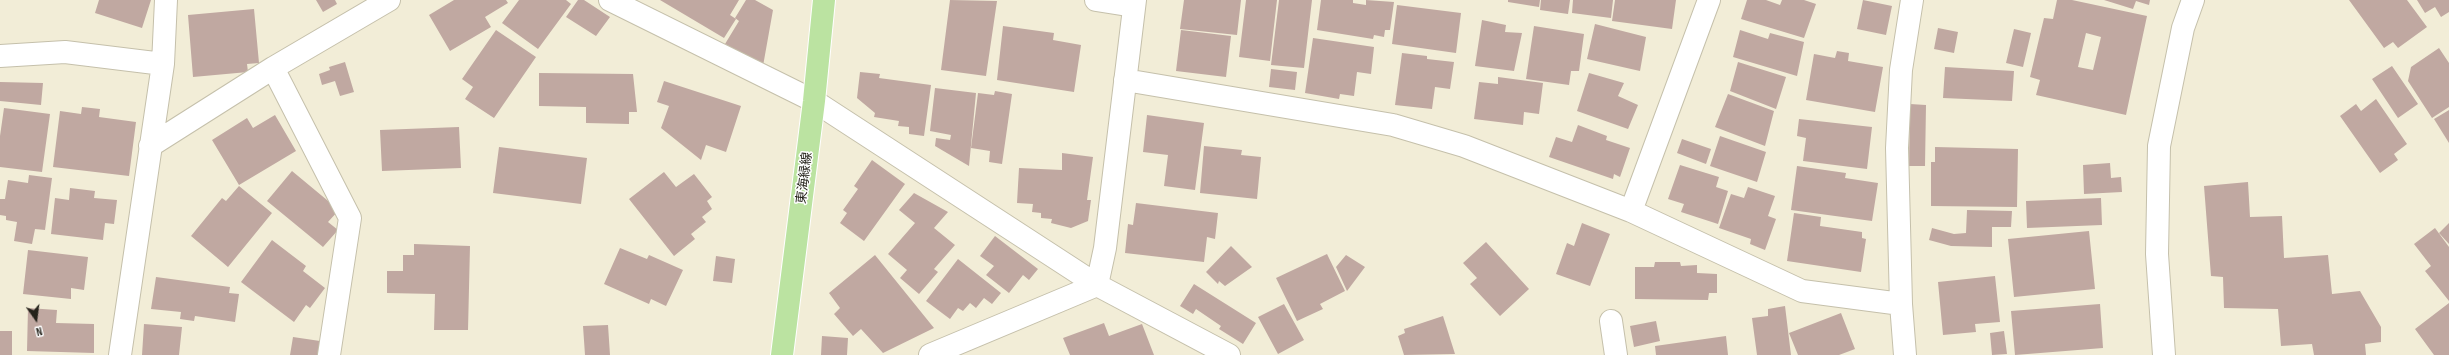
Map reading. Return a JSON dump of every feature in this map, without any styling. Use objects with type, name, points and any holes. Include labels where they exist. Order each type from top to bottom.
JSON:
[{"type":"main road","name":"東海緑線","points":[[782,355],[814,100],[824,0]]},
{"type":"street","points":[[120,355],[163,64],[166,0]]},
{"type":"street","points":[[150,146],[273,68],[389,0]]},
{"type":"street","points":[[610,0],[814,100],[1097,285],[1229,355]]},
{"type":"street","points":[[1096,0],[1134,3],[1105,248],[1097,285]]},
{"type":"street","points":[[1631,211],[1709,0]]},
{"type":"street","points":[[1905,355],[1901,304],[1897,148],[1900,70],[1912,0]]},
{"type":"street","points":[[2164,355],[2158,254],[2159,146],[2183,28],[2193,0]]},
{"type":"street","points":[[0,56],[65,52],[163,64]]},
{"type":"street","points":[[273,68],[350,218],[328,355]]},
{"type":"street","points":[[1125,80],[1393,126],[1464,146],[1631,211],[1802,291],[1901,304]]},
{"type":"street","points":[[930,355],[1097,285]]},
{"type":"street","points":[[1611,321],[1616,355]]},
{"type":"building","points":[[99,0],[151,0],[142,28],[95,13]]},
{"type":"building","points":[[316,0],[335,0],[337,4],[323,12]]},
{"type":"building","points":[[454,0],[506,0],[508,3],[485,17],[491,27],[450,51],[429,15]]},
{"type":"building","points":[[519,0],[566,0],[571,4],[538,49],[502,23]]},
{"type":"building","points":[[578,0],[584,0],[610,17],[596,36],[566,17]]},
{"type":"building","points":[[660,0],[739,0],[730,15],[736,19],[724,38]]},
{"type":"building","points":[[746,0],[755,0],[773,10],[763,66],[725,44],[739,21],[735,18]]},
{"type":"building","points":[[950,0],[997,1],[986,76],[941,70]]},
{"type":"building","points":[[1184,0],[1241,0],[1237,35],[1180,29]]},
{"type":"building","points":[[1246,0],[1277,0],[1270,61],[1239,57]]},
{"type":"building","points":[[1279,0],[1312,0],[1304,68],[1271,65]]},
{"type":"building","points":[[1321,0],[1353,0],[1353,3],[1366,5],[1366,0],[1394,2],[1390,30],[1385,30],[1384,37],[1374,35],[1373,39],[1317,30]]},
{"type":"building","points":[[1508,0],[1540,0],[1539,7],[1508,2]]},
{"type":"building","points":[[1541,0],[1570,0],[1568,14],[1540,10]]},
{"type":"building","points":[[1573,0],[1613,0],[1611,18],[1572,13]]},
{"type":"building","points":[[1615,0],[1676,0],[1672,29],[1612,21]]},
{"type":"building","points":[[1747,0],[1766,0],[1780,5],[1782,0],[1804,0],[1816,4],[1804,38],[1741,19]]},
{"type":"building","points":[[1863,0],[1892,6],[1886,35],[1857,29]]},
{"type":"building","points":[[2057,0],[2072,0],[2147,16],[2126,115],[2036,95],[2040,80],[2030,77],[2044,18],[2053,19]],"holes":[[[2086,33],[2101,37],[2093,70],[2078,67]]]},
{"type":"building","points":[[2104,0],[2150,0],[2149,5],[2136,1],[2133,9]]},
{"type":"building","points":[[2349,0],[2407,0],[2427,27],[2398,48],[2393,42],[2384,48]]},
{"type":"building","points":[[2417,0],[2449,0],[2449,12],[2441,17],[2435,7],[2425,13]]},
{"type":"building","points":[[1397,5],[1461,13],[1456,53],[1392,44]]},
{"type":"building","points":[[254,9],[259,63],[247,64],[248,72],[193,77],[188,15]]},
{"type":"building","points":[[1482,20],[1506,25],[1505,32],[1522,33],[1514,71],[1475,66]]},
{"type":"building","points":[[1595,24],[1646,37],[1640,71],[1587,59]]},
{"type":"building","points":[[1003,26],[1054,33],[1053,40],[1081,45],[1074,92],[997,80]]},
{"type":"building","points":[[1534,26],[1584,34],[1579,71],[1571,71],[1569,85],[1526,79]]},
{"type":"building","points":[[1938,28],[1958,32],[1954,53],[1934,49]]},
{"type":"building","points":[[2014,29],[2031,33],[2023,67],[2006,63]]},
{"type":"building","points":[[496,30],[536,57],[494,118],[465,99],[473,87],[462,79]]},
{"type":"building","points":[[1181,30],[1231,36],[1226,77],[1176,71]]},
{"type":"building","points":[[1740,30],[1768,39],[1770,33],[1804,42],[1797,76],[1733,57]]},
{"type":"building","points":[[1313,38],[1374,47],[1371,74],[1357,72],[1354,96],[1340,94],[1339,99],[1305,93]]},
{"type":"building","points":[[2439,48],[2449,63],[2449,107],[2432,118],[2408,81],[2411,67]]},
{"type":"building","points":[[1837,51],[1849,53],[1848,61],[1883,67],[1875,112],[1806,100],[1814,54],[1835,58]]},
{"type":"building","points":[[1402,53],[1427,56],[1427,59],[1454,62],[1450,89],[1435,87],[1432,109],[1395,105]]},
{"type":"building","points":[[345,62],[354,92],[340,96],[335,81],[322,85],[319,74],[330,70],[329,67]]},
{"type":"building","points":[[1738,62],[1786,77],[1776,109],[1730,91]]},
{"type":"building","points":[[2392,66],[2418,104],[2398,118],[2372,79]]},
{"type":"building","points":[[1945,67],[2014,71],[2012,101],[1943,98]]},
{"type":"building","points":[[1271,69],[1297,72],[1295,90],[1269,87]]},
{"type":"building","points":[[860,72],[880,74],[879,78],[931,85],[924,136],[909,134],[909,127],[898,126],[899,121],[874,117],[875,113],[857,98]]},
{"type":"building","points":[[539,73],[633,74],[637,112],[629,112],[629,124],[586,123],[586,107],[539,106]]},
{"type":"building","points":[[1589,73],[1624,83],[1618,96],[1638,105],[1628,129],[1577,111]]},
{"type":"building","points":[[1498,77],[1543,83],[1539,114],[1524,112],[1523,125],[1474,119],[1479,82],[1498,84]]},
{"type":"building","points":[[664,81],[741,106],[726,152],[706,145],[701,160],[661,128],[669,106],[657,102]]},
{"type":"building","points":[[0,82],[43,83],[41,105],[0,101]]},
{"type":"building","points":[[935,88],[976,93],[969,166],[935,146],[936,138],[950,140],[951,135],[930,131]]},
{"type":"building","points":[[995,91],[1012,94],[1002,164],[989,162],[990,151],[971,148],[978,93],[994,95]]},
{"type":"building","points":[[1728,94],[1774,111],[1765,146],[1715,127]]},
{"type":"building","points":[[2376,99],[2407,144],[2394,154],[2398,160],[2380,173],[2340,116],[2356,104],[2361,111]]},
{"type":"building","points":[[1910,104],[1926,105],[1925,166],[1909,166]]},
{"type":"building","points":[[82,107],[100,109],[99,117],[136,122],[129,176],[53,167],[60,111],[81,114]]},
{"type":"building","points":[[4,108],[50,114],[42,172],[0,167],[0,136]]},
{"type":"building","points":[[2449,110],[2449,143],[2434,119]]},
{"type":"building","points":[[275,115],[296,151],[239,185],[212,140],[247,118],[253,128]]},
{"type":"building","points":[[1147,115],[1204,123],[1195,190],[1164,186],[1168,155],[1143,152]]},
{"type":"building","points":[[1799,119],[1872,127],[1867,169],[1803,161],[1806,138],[1797,136]]},
{"type":"building","points":[[1578,125],[1607,136],[1606,140],[1630,148],[1620,177],[1614,174],[1613,179],[1549,157],[1556,137],[1572,142]]},
{"type":"building","points":[[459,127],[461,168],[382,171],[380,130]]},
{"type":"building","points":[[1720,136],[1766,152],[1757,182],[1710,166]]},
{"type":"building","points":[[1682,139],[1711,149],[1706,164],[1677,153]]},
{"type":"building","points":[[1204,146],[1242,150],[1241,155],[1261,157],[1257,199],[1200,193]]},
{"type":"building","points":[[499,147],[587,158],[581,204],[493,193]]},
{"type":"building","points":[[1935,147],[2018,149],[2017,207],[1931,206],[1931,162],[1935,162]]},
{"type":"building","points":[[1062,153],[1093,157],[1087,200],[1091,200],[1088,221],[1071,228],[1051,223],[1052,219],[1041,218],[1041,213],[1032,212],[1033,204],[1017,203],[1019,168],[1062,170]]},
{"type":"building","points":[[872,160],[905,184],[864,241],[840,223],[847,213],[843,210],[858,189],[854,186]]},
{"type":"building","points":[[2110,163],[2111,178],[2121,177],[2122,192],[2084,194],[2083,165]]},
{"type":"building","points":[[1680,165],[1719,177],[1716,187],[1728,191],[1718,224],[1681,212],[1684,204],[1668,199]]},
{"type":"building","points":[[1797,166],[1846,173],[1845,178],[1878,183],[1872,221],[1791,210]]},
{"type":"building","points":[[292,171],[339,210],[328,222],[338,230],[323,247],[267,201]]},
{"type":"building","points":[[664,172],[676,187],[694,174],[712,197],[707,201],[712,209],[702,217],[706,222],[691,234],[695,239],[674,256],[629,199]]},
{"type":"building","points":[[29,175],[52,178],[45,230],[35,229],[32,244],[14,241],[17,222],[6,220],[6,216],[0,215],[0,199],[5,199],[8,180],[28,183]]},
{"type":"building","points":[[2248,182],[2250,217],[2282,216],[2284,258],[2328,255],[2332,294],[2360,291],[2381,327],[2381,342],[2365,344],[2366,355],[2314,355],[2312,344],[2281,346],[2278,309],[2224,308],[2223,277],[2211,276],[2204,186]]},
{"type":"building","points":[[239,186],[272,213],[228,267],[191,236],[222,198],[226,201]]},
{"type":"building","points":[[1748,187],[1775,196],[1768,216],[1776,219],[1765,250],[1750,244],[1751,239],[1719,228],[1731,194],[1744,198]]},
{"type":"building","points":[[70,188],[95,191],[94,198],[117,200],[114,224],[105,223],[103,240],[51,234],[55,198],[69,200]]},
{"type":"building","points":[[914,193],[948,212],[934,228],[955,245],[934,269],[938,272],[919,294],[900,278],[907,270],[888,254],[915,223],[899,210]]},
{"type":"building","points":[[2101,198],[2102,225],[2027,228],[2026,201]]},
{"type":"building","points":[[1136,203],[1218,213],[1215,239],[1207,237],[1204,262],[1125,253],[1128,224],[1133,225]]},
{"type":"building","points":[[1967,210],[2012,211],[2011,227],[1992,227],[1992,247],[1951,246],[1929,240],[1932,228],[1954,234],[1966,233]]},
{"type":"building","points":[[1794,213],[1821,217],[1820,226],[1862,232],[1862,238],[1866,239],[1861,272],[1787,261]]},
{"type":"building","points":[[1582,223],[1610,234],[1590,286],[1556,274],[1567,243],[1574,246]]},
{"type":"building","points":[[2449,223],[2449,244],[2439,233]]},
{"type":"building","points":[[2435,228],[2449,247],[2449,301],[2425,271],[2431,266],[2414,244]]},
{"type":"building","points":[[2089,231],[2095,289],[2014,297],[2008,239]]},
{"type":"building","points":[[995,236],[1038,269],[1029,280],[1023,275],[1009,293],[986,275],[994,266],[980,256]]},
{"type":"building","points":[[272,240],[306,266],[303,271],[325,288],[310,308],[306,305],[294,322],[241,282]]},
{"type":"building","points":[[1486,242],[1529,289],[1500,316],[1470,284],[1477,278],[1463,263]]},
{"type":"building","points":[[414,244],[470,246],[468,330],[434,330],[435,294],[387,293],[387,271],[403,271],[403,255],[414,255]]},
{"type":"building","points":[[1231,246],[1252,267],[1225,286],[1219,281],[1218,284],[1206,272]]},
{"type":"building","points":[[620,248],[647,259],[649,255],[683,270],[666,306],[651,299],[649,304],[604,284]]},
{"type":"building","points":[[28,250],[88,257],[84,290],[71,288],[71,299],[23,294]]},
{"type":"building","points":[[1327,254],[1345,291],[1320,304],[1323,309],[1297,321],[1276,278]]},
{"type":"building","points":[[875,255],[934,328],[883,353],[861,329],[853,336],[834,314],[840,308],[829,293]]},
{"type":"building","points":[[1346,255],[1365,267],[1347,291],[1336,267]]},
{"type":"building","points":[[716,256],[735,259],[732,283],[713,281]]},
{"type":"building","points":[[958,259],[1001,293],[992,304],[984,298],[976,308],[970,303],[963,311],[958,308],[950,319],[926,301]]},
{"type":"building","points":[[1655,262],[1680,262],[1681,266],[1697,265],[1697,273],[1717,274],[1717,293],[1709,293],[1708,300],[1635,299],[1635,267],[1654,267]]},
{"type":"building","points":[[1995,276],[2000,322],[1975,324],[1976,332],[1943,335],[1938,282]]},
{"type":"building","points":[[156,277],[230,287],[229,293],[239,294],[235,322],[195,316],[194,321],[180,319],[181,312],[151,309]]},
{"type":"building","points":[[1194,284],[1256,323],[1243,344],[1219,329],[1221,326],[1196,309],[1193,314],[1180,306]]},
{"type":"building","points":[[2449,303],[2449,355],[2434,355],[2415,329]]},
{"type":"building","points":[[1284,304],[1304,340],[1278,354],[1258,317]]},
{"type":"building","points":[[2100,304],[2103,348],[2015,355],[2011,311]]},
{"type":"building","points":[[1785,306],[1791,355],[1757,355],[1752,318],[1768,316],[1768,309]]},
{"type":"building","points":[[28,308],[57,310],[56,323],[94,324],[94,353],[27,351]]},
{"type":"building","points":[[1841,313],[1855,349],[1839,355],[1798,355],[1789,333]]},
{"type":"building","points":[[1443,316],[1455,354],[1404,355],[1398,336],[1405,333],[1404,329]]},
{"type":"building","points":[[1656,321],[1660,341],[1634,347],[1630,326]]},
{"type":"building","points":[[1104,323],[1109,336],[1142,324],[1154,355],[1070,355],[1063,338]]},
{"type":"building","points":[[144,324],[182,327],[179,355],[142,355]]},
{"type":"building","points":[[608,325],[610,355],[585,355],[583,326]]},
{"type":"building","points":[[0,331],[12,331],[12,355],[0,355]]},
{"type":"building","points":[[2004,331],[2007,354],[1992,355],[1990,333]]},
{"type":"building","points":[[822,336],[848,338],[847,355],[821,355]]},
{"type":"building","points":[[1726,336],[1728,355],[1656,355],[1655,346]]},
{"type":"building","points":[[293,337],[320,341],[318,355],[290,355]]}]
